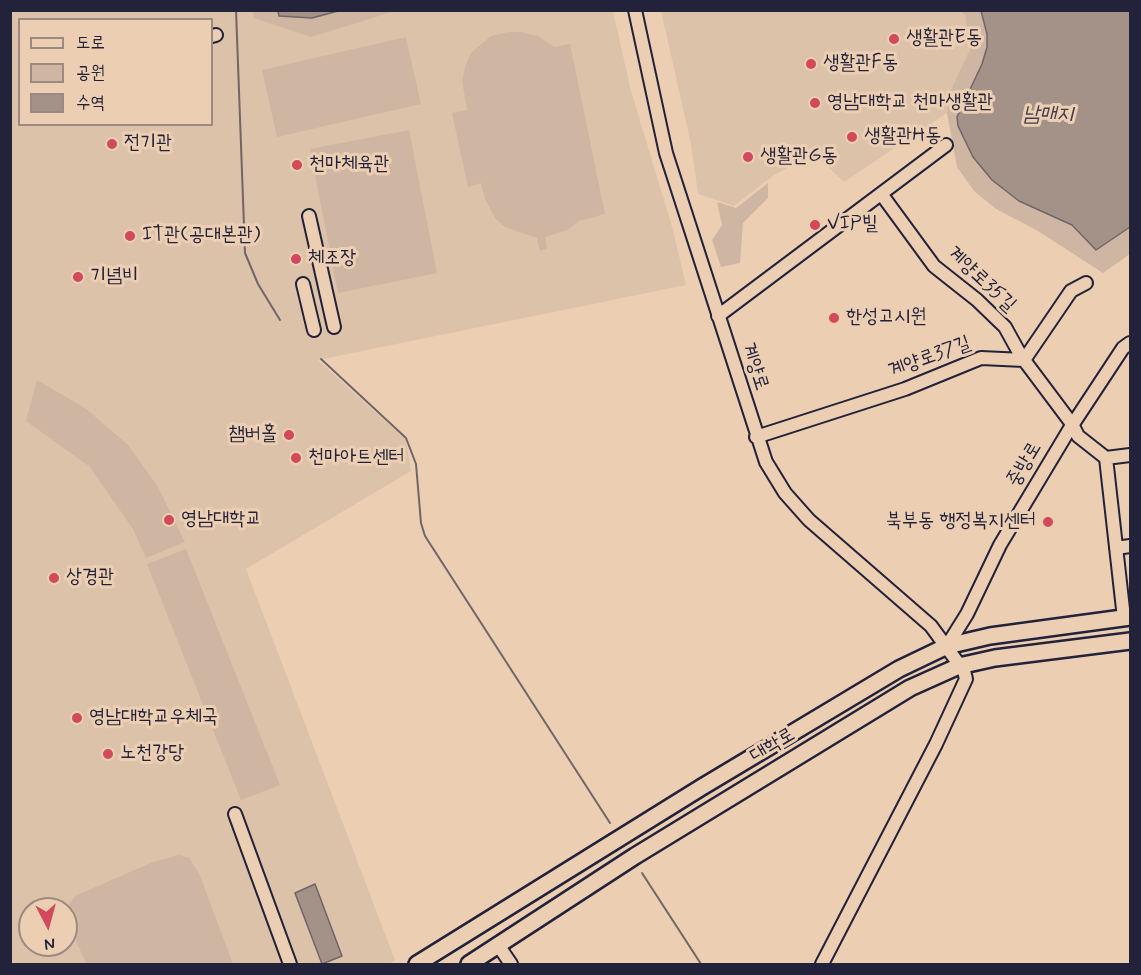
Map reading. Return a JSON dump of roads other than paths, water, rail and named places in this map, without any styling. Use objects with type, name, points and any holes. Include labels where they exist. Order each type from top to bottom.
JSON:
[{"type":"main road","points":[[417,964],[889,675],[948,646],[990,636],[1127,618]]},
{"type":"main road","name":"대학로","points":[[469,964],[788,761],[910,688],[959,666],[995,658],[1131,640]]},
{"type":"street","name":"계양로","points":[[635,10],[666,153],[756,437],[776,481],[795,506],[931,627],[948,646],[959,666]]},
{"type":"street","points":[[718,316],[946,145]]},
{"type":"street","name":"계양로35길","points":[[882,195],[934,266],[977,300],[1005,327],[1024,360],[1072,424],[1078,436],[1106,458]]},
{"type":"street","points":[[309,216],[334,327]]},
{"type":"street","points":[[1024,360],[1071,291],[1086,283]]},
{"type":"street","points":[[303,284],[314,330]]},
{"type":"street","name":"중방로","points":[[948,646],[967,614],[1000,545],[1072,424],[1123,348],[1131,343]]},
{"type":"street","name":"계양로37길","points":[[756,437],[905,389],[981,358],[1024,360]]},
{"type":"street","points":[[1127,618],[1106,458],[1131,455]]},
{"type":"street","points":[[1116,548],[1131,546]]},
{"type":"street","points":[[822,964],[963,686],[966,679],[959,666]]},
{"type":"street","points":[[235,814],[290,964]]},
{"type":"street","points":[[498,945],[511,964]]},
{"type":"water","points":[[278,10],[338,11],[312,18],[279,16]]},
{"type":"water","name":"남매지","points":[[981,11],[1130,11],[1130,227],[1096,250],[1072,225],[1019,201],[992,180],[973,157],[958,126],[957,117],[982,64],[987,47],[987,34]]},
{"type":"water","points":[[315,884],[342,956],[322,964],[295,893]]},
{"type":"waterway","points":[[236,10],[245,253],[258,284],[280,320]]},
{"type":"waterway","points":[[321,359],[406,438],[416,464],[421,523],[425,536],[610,823]]},
{"type":"waterway","points":[[642,873],[701,964]]},
{"type":"place","name":"생활관E동","points":[[894,39]]},
{"type":"place","name":"생활관F동","points":[[811,64]]},
{"type":"place","name":"영남대학교 천마생활관","points":[[815,103]]},
{"type":"place","name":"생활관H동","points":[[852,137]]},
{"type":"place","name":"전기관","points":[[112,144]]},
{"type":"place","name":"생활관G동","points":[[748,157]]},
{"type":"place","name":"천마체육관","points":[[297,165]]},
{"type":"place","name":"VIP빌","points":[[815,225]]},
{"type":"place","name":"IT관(공대본관)","points":[[130,236]]},
{"type":"place","name":"체조장","points":[[296,259]]},
{"type":"place","name":"기념비","points":[[78,277]]},
{"type":"place","name":"한성고시원","points":[[834,318]]},
{"type":"place","name":"챔버홀","points":[[289,435]]},
{"type":"place","name":"천마아트센터","points":[[296,458]]},
{"type":"place","name":"영남대학교","points":[[169,520]]},
{"type":"place","name":"북부동 행정복지센터","points":[[1048,522]]},
{"type":"place","name":"상경관","points":[[54,578]]},
{"type":"place","name":"영남대학교우체국","points":[[77,718]]},
{"type":"place","name":"노천강당","points":[[108,754]]}]
